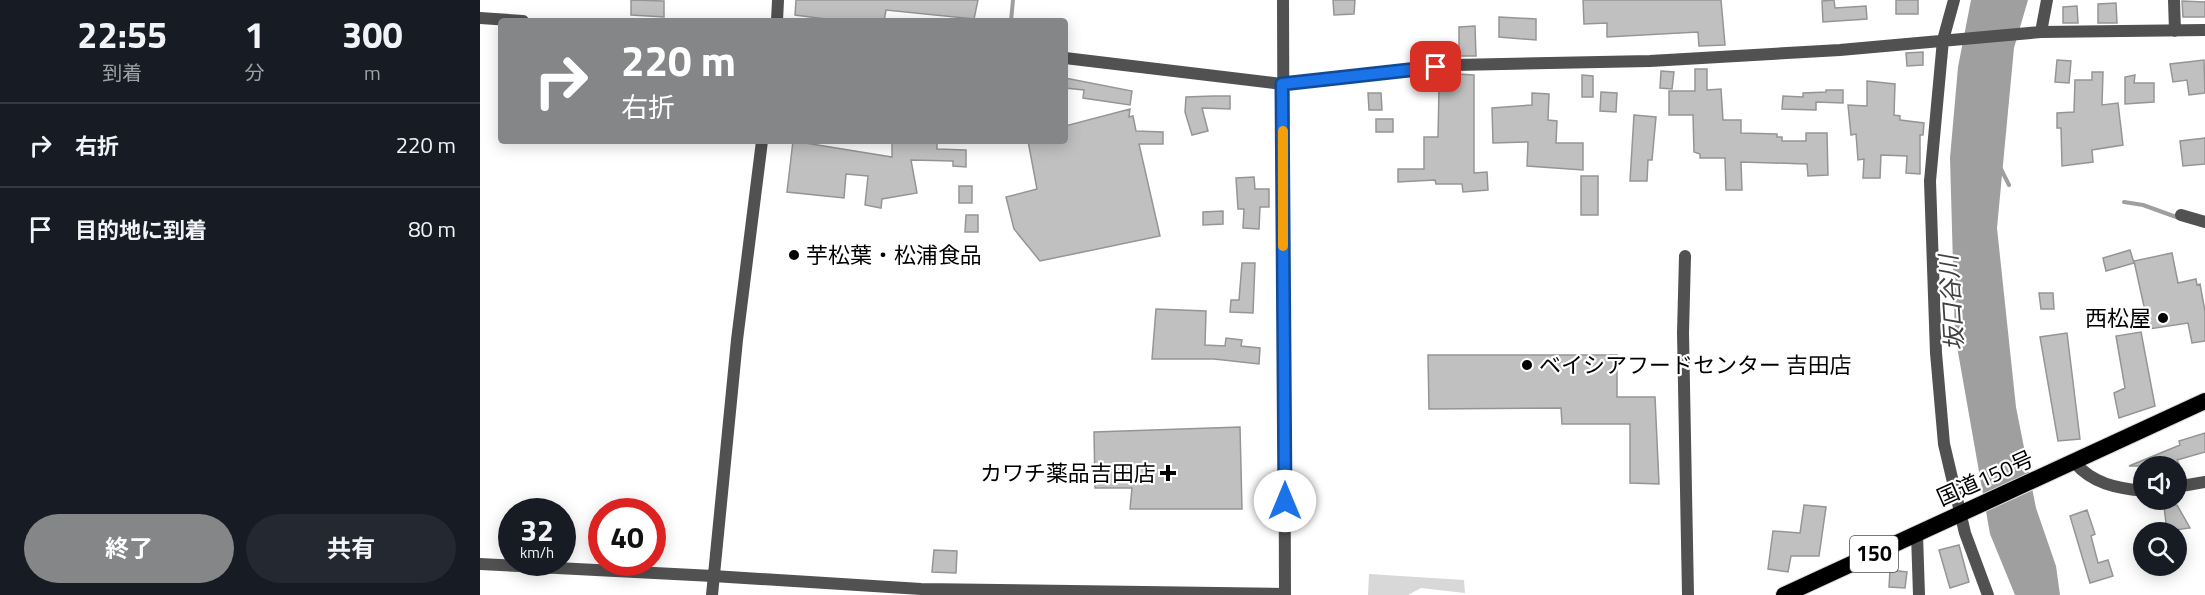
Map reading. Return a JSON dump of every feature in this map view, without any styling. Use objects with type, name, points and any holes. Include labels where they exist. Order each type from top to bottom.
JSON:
[{"type":"highway","name":"国道150号","points":[[1784,595],[2205,401]]},
{"type":"street","points":[[777,18],[778,0]]},
{"type":"street","points":[[480,564],[921,590],[1285,595],[1283,0]]},
{"type":"street","points":[[1954,0],[1930,181],[1932,276],[1944,444],[1988,595]]},
{"type":"street","points":[[2041,32],[2047,0]]},
{"type":"street","points":[[2174,0],[2175,31]]},
{"type":"street","points":[[480,18],[498,19]]},
{"type":"street","points":[[1068,58],[1282,84],[1417,68],[1542,62],[1662,60],[2041,32],[2205,30]]},
{"type":"street","points":[[712,595],[737,340],[762,144]]},
{"type":"street","points":[[2181,215],[2205,222]]},
{"type":"street","points":[[1685,256],[1683,333],[1688,595]]},
{"type":"street","points":[[2074,462],[2086,476],[2107,485],[2133,489]]},
{"type":"street","points":[[2187,486],[2205,482]]},
{"type":"street","points":[[1917,534],[1919,595]]},
{"type":"shaded area","points":[[1971,0],[2028,0],[2014,48],[1997,228],[2016,407],[2036,508],[2056,566],[2060,595],[2015,595],[1990,534],[1955,335],[1950,158],[1958,67]]},
{"type":"shaded area","points":[[1369,574],[1464,580],[1465,593],[1421,588],[1408,595],[1368,595]]},
{"type":"building","points":[[631,0],[664,1],[664,17],[631,15]]},
{"type":"building","points":[[796,0],[978,0],[974,18],[886,10],[885,18],[818,18],[795,15]]},
{"type":"building","points":[[1333,0],[1355,0],[1354,14],[1334,15]]},
{"type":"building","points":[[1583,0],[1721,0],[1725,45],[1699,46],[1698,32],[1607,37],[1607,23],[1584,24]]},
{"type":"building","points":[[1834,0],[1835,8],[1866,6],[1867,19],[1823,22],[1822,1]]},
{"type":"building","points":[[1896,0],[1918,0],[1918,14],[1896,14]]},
{"type":"building","points":[[2182,1],[2205,2],[2205,17],[2183,17]]},
{"type":"building","points":[[2116,3],[2117,23],[2098,23],[2098,4]]},
{"type":"building","points":[[2077,6],[2078,23],[2063,23],[2063,7]]},
{"type":"building","points":[[1499,17],[1536,19],[1536,40],[1499,37]]},
{"type":"building","points":[[1475,26],[1476,56],[1459,56],[1459,27]]},
{"type":"building","points":[[1923,52],[1923,65],[1907,66],[1906,53]]},
{"type":"building","points":[[2057,60],[2071,61],[2069,83],[2055,82]]},
{"type":"building","points":[[2204,60],[2205,93],[2189,95],[2187,80],[2173,82],[2170,64]]},
{"type":"building","points":[[1695,69],[1707,69],[1707,90],[1721,89],[1723,120],[1741,120],[1741,133],[1777,134],[1777,137],[1782,137],[1782,141],[1806,141],[1806,133],[1827,133],[1828,175],[1808,176],[1807,164],[1741,162],[1742,190],[1726,190],[1725,158],[1700,158],[1700,154],[1694,152],[1693,115],[1669,115],[1669,91],[1695,91]]},
{"type":"building","points":[[1661,71],[1674,72],[1672,89],[1660,88]]},
{"type":"building","points":[[2092,72],[2103,72],[2102,105],[2118,103],[2123,145],[2092,150],[2093,162],[2062,166],[2061,128],[2057,128],[2057,113],[2074,112],[2075,80],[2092,80]]},
{"type":"building","points":[[1457,74],[1474,75],[1474,173],[1487,172],[1488,190],[1463,192],[1462,184],[1436,184],[1435,180],[1398,182],[1398,169],[1424,169],[1424,137],[1438,137],[1439,88],[1456,88]]},
{"type":"building","points":[[1582,75],[1593,76],[1593,97],[1582,97]]},
{"type":"building","points":[[2135,75],[2134,83],[2154,83],[2154,102],[2125,104],[2125,77]]},
{"type":"building","points":[[1068,79],[1132,91],[1130,105],[1083,98],[1084,90],[1068,88]]},
{"type":"building","points":[[1867,81],[1895,84],[1894,115],[1900,116],[1900,120],[1924,123],[1923,135],[1920,135],[1920,174],[1906,173],[1907,156],[1881,155],[1880,178],[1863,178],[1864,159],[1858,160],[1856,134],[1851,135],[1848,105],[1867,106]]},
{"type":"building","points":[[1826,90],[1843,90],[1843,103],[1816,102],[1816,110],[1782,109],[1783,96],[1803,97],[1803,93],[1826,92]]},
{"type":"building","points":[[1601,92],[1617,93],[1616,112],[1600,111]]},
{"type":"building","points":[[1368,93],[1381,93],[1382,110],[1369,110]]},
{"type":"building","points":[[1532,93],[1549,94],[1548,120],[1557,121],[1556,143],[1583,143],[1583,170],[1527,166],[1528,142],[1493,143],[1492,108],[1532,105]]},
{"type":"building","points":[[1230,96],[1230,109],[1202,108],[1208,131],[1192,135],[1185,112],[1186,97]]},
{"type":"building","points":[[1130,109],[1129,117],[1133,116],[1136,131],[1163,132],[1163,144],[1139,144],[1160,236],[1040,261],[1014,229],[1006,197],[1037,189],[1029,144],[1068,144],[1068,125]]},
{"type":"building","points":[[1634,115],[1656,117],[1652,160],[1648,160],[1647,181],[1630,181]]},
{"type":"building","points":[[1376,119],[1393,119],[1393,132],[1376,132]]},
{"type":"building","points":[[2205,138],[2205,164],[2183,166],[2180,141]]},
{"type":"building","points":[[793,144],[812,144],[892,157],[892,144],[937,144],[937,149],[966,150],[966,167],[953,166],[953,161],[911,160],[917,193],[882,199],[881,208],[865,205],[868,176],[846,174],[844,198],[787,192]]},
{"type":"building","points":[[1581,176],[1598,176],[1598,215],[1581,215]]},
{"type":"building","points":[[1254,177],[1255,189],[1269,189],[1269,207],[1260,207],[1259,229],[1243,228],[1244,209],[1238,209],[1236,178]]},
{"type":"building","points":[[959,186],[972,186],[972,203],[959,203]]},
{"type":"building","points":[[1223,211],[1223,224],[1203,225],[1203,212]]},
{"type":"building","points":[[966,215],[978,215],[978,232],[965,232]]},
{"type":"building","points":[[2130,250],[2134,263],[2106,271],[2103,258]]},
{"type":"building","points":[[2172,253],[2178,283],[2196,279],[2197,285],[2200,284],[2205,311],[2205,341],[2192,343],[2188,323],[2149,329],[2134,261]]},
{"type":"building","points":[[1242,263],[1255,263],[1253,313],[1230,312],[1231,300],[1239,300]]},
{"type":"building","points":[[2039,293],[2053,293],[2054,309],[2041,309]]},
{"type":"building","points":[[1156,309],[1206,311],[1205,345],[1225,346],[1226,338],[1242,340],[1241,346],[1260,348],[1259,364],[1214,359],[1152,359]]},
{"type":"building","points":[[2141,332],[2155,406],[2119,418],[2114,393],[2125,388],[2116,336]]},
{"type":"building","points":[[2067,333],[2080,439],[2058,441],[2040,337]]},
{"type":"building","points":[[1428,355],[1617,355],[1617,397],[1655,397],[1659,484],[1630,483],[1630,424],[1562,424],[1561,408],[1429,409]]},
{"type":"building","points":[[1240,427],[1242,509],[1130,509],[1132,488],[1095,488],[1094,432]]},
{"type":"building","points":[[2205,433],[2205,452],[2187,457],[2153,456],[2180,445],[2179,441]]},
{"type":"building","points":[[1804,505],[1826,507],[1819,556],[1791,556],[1788,572],[1768,569],[1773,531],[1800,533]]},
{"type":"building","points":[[2087,510],[2095,534],[2091,536],[2098,563],[2108,560],[2113,576],[2090,583],[2070,516]]},
{"type":"building","points":[[2164,510],[2180,510],[2187,522],[2166,522]]},
{"type":"building","points":[[1959,545],[1969,582],[1950,588],[1939,550]]},
{"type":"building","points":[[934,550],[957,551],[956,573],[932,572]]},
{"type":"building","points":[[1890,570],[1907,572],[1905,588],[1889,587]]},
{"type":"waterway","points":[[1011,18],[1013,0]]},
{"type":"waterway","points":[[2001,169],[2009,185]]},
{"type":"waterway","points":[[2124,202],[2143,205],[2179,218]]},
{"type":"slow traffic","points":[[1283,131],[1283,246]]},
{"type":"place","name":"芋松葉・松浦食品","points":[[794,255]]},
{"type":"place","name":"西松屋","points":[[2163,318]]},
{"type":"place","name":"ベイシアフードセンター 吉田店","points":[[1527,365]]},
{"type":"place","name":"カワチ薬品吉田店","points":[[1168,473]]},
{"type":"route","points":[[1285,501],[1282,84],[1436,67]]},
{"type":"water label","name":"坂口谷川","points":[[1952,303]]}]
